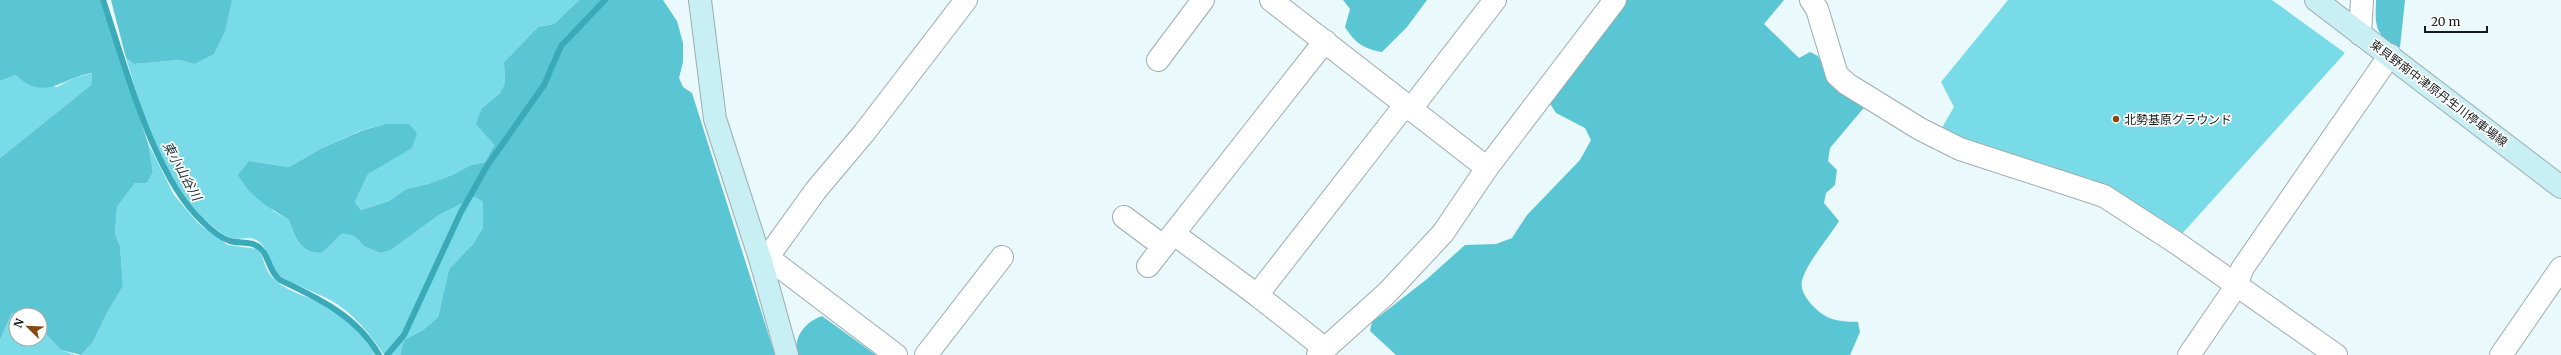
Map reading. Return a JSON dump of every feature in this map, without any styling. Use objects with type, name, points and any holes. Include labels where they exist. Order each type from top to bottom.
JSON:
[{"type":"street","points":[[700,0],[716,119],[764,261],[787,355]]},
{"type":"street","points":[[764,261],[816,190],[864,133],[966,0]]},
{"type":"street","points":[[1158,60],[1203,0]]},
{"type":"street","points":[[1271,0],[1487,168]]},
{"type":"street","points":[[1257,295],[1495,0]]},
{"type":"street","points":[[1812,0],[1817,9],[1836,75],[1847,84],[1920,129],[1960,149],[2104,196],[2237,285],[2336,355]]},
{"type":"street","name":"東貝野南中津原丹生川停車場線","points":[[2316,0],[2561,186]]},
{"type":"street","points":[[2360,34],[2362,0]]},
{"type":"street","points":[[1124,217],[1168,240],[1257,295],[1321,352],[1388,293],[1442,233],[1487,168],[1608,2]]},
{"type":"street","points":[[1148,266],[1325,41]]},
{"type":"street","points":[[2189,355],[2237,285],[2242,269],[2390,55]]},
{"type":"street","points":[[926,355],[1002,257]]},
{"type":"street","points":[[764,261],[896,355]]},
{"type":"street","points":[[2501,355],[2561,268]]},
{"type":"shaded area","points":[[0,0],[100,0],[148,143],[153,172],[147,183],[135,183],[117,207],[115,234],[120,246],[123,286],[107,313],[93,342],[81,355],[61,350],[48,336],[48,307],[8,307],[8,322],[0,340],[0,158],[91,85],[92,73],[45,88],[36,87],[26,83],[16,75],[0,81]]},
{"type":"shaded area","points":[[111,0],[232,0],[225,31],[214,54],[194,64],[180,60],[134,64],[126,58]]},
{"type":"shaded area","points":[[232,0],[579,0],[554,24],[538,27],[504,62],[505,83],[500,93],[481,109],[477,124],[494,145],[485,162],[471,165],[452,175],[428,184],[406,189],[389,201],[361,210],[355,202],[368,174],[388,160],[385,124],[360,131],[322,148],[289,167],[249,161],[273,211],[289,220],[300,244],[309,251],[315,253],[322,253],[342,232],[354,236],[365,247],[381,253],[391,250],[439,215],[475,197],[483,202],[483,227],[473,244],[449,269],[438,317],[423,330],[404,340],[400,355],[384,355],[361,325],[340,306],[283,278],[278,274],[265,249],[258,241],[254,239],[230,238],[207,221],[190,202],[175,180],[162,156],[141,106],[126,58],[134,64],[180,60],[194,64]]},
{"type":"shaded area","points":[[579,0],[663,0],[677,21],[683,43],[683,62],[679,78],[683,87],[692,93],[775,355],[400,355],[404,340],[423,330],[438,317],[449,269],[473,244],[483,227],[483,202],[475,197],[439,215],[391,250],[381,253],[365,247],[354,236],[342,233],[322,253],[315,253],[304,248],[300,244],[289,220],[267,206],[254,195],[238,175],[249,161],[289,167],[322,148],[361,131],[385,124],[409,124],[417,133],[412,148],[368,174],[355,202],[361,210],[389,201],[406,189],[428,184],[452,175],[471,165],[485,162],[494,145],[476,124],[481,109],[500,93],[505,83],[504,62],[538,27],[554,24]]},
{"type":"shaded area","points":[[1343,0],[1427,0],[1407,27],[1382,52],[1365,47],[1356,41],[1349,33],[1345,27],[1350,9]]},
{"type":"shaded area","points":[[1627,0],[1784,0],[1764,24],[1799,58],[1810,52],[1818,56],[1828,74],[1867,104],[1830,148],[1828,161],[1837,170],[1835,185],[1826,193],[1824,203],[1839,221],[1808,267],[1802,281],[1804,294],[1817,310],[1833,319],[1858,322],[1860,332],[1850,355],[1396,355],[1370,331],[1372,322],[1427,279],[1465,245],[1496,244],[1512,238],[1527,215],[1580,160],[1591,140],[1585,128],[1556,113],[1549,102]]},
{"type":"shaded area","name":"北勢基原グラウンド","points":[[2008,0],[2272,0],[2345,53],[2180,236],[1940,131],[1954,107],[1941,82]]},
{"type":"shaded area","points":[[2376,0],[2405,0],[2400,47],[2391,44],[2379,32],[2376,22]]},
{"type":"shaded area","points":[[92,73],[91,85],[0,158],[0,81],[16,75],[57,87],[74,78]]},
{"type":"shaded area","points":[[148,143],[174,195],[198,223],[228,245],[257,249],[268,272],[275,280],[288,289],[323,304],[337,313],[350,323],[361,335],[375,355],[81,355],[93,342],[107,313],[123,286],[120,246],[115,234],[117,207],[135,183],[147,183],[153,172]]},
{"type":"shaded area","points":[[822,316],[876,355],[797,355],[797,342],[802,331],[810,322]]},
{"type":"shaded area","points":[[8,322],[8,347],[48,347],[48,336],[61,350],[75,355],[0,355],[0,340]]},
{"type":"waterway","name":"東小山谷川","points":[[103,0],[142,118],[169,177],[185,202],[206,225],[223,238],[234,242],[250,243],[258,246],[266,256],[273,272],[280,280],[322,301],[348,319],[360,329],[379,355]]},
{"type":"waterway","points":[[387,355],[404,335],[461,212],[487,166],[544,85],[561,46],[605,0]]},
{"type":"place","name":"北勢基原グラウンド","points":[[2116,119]]}]
